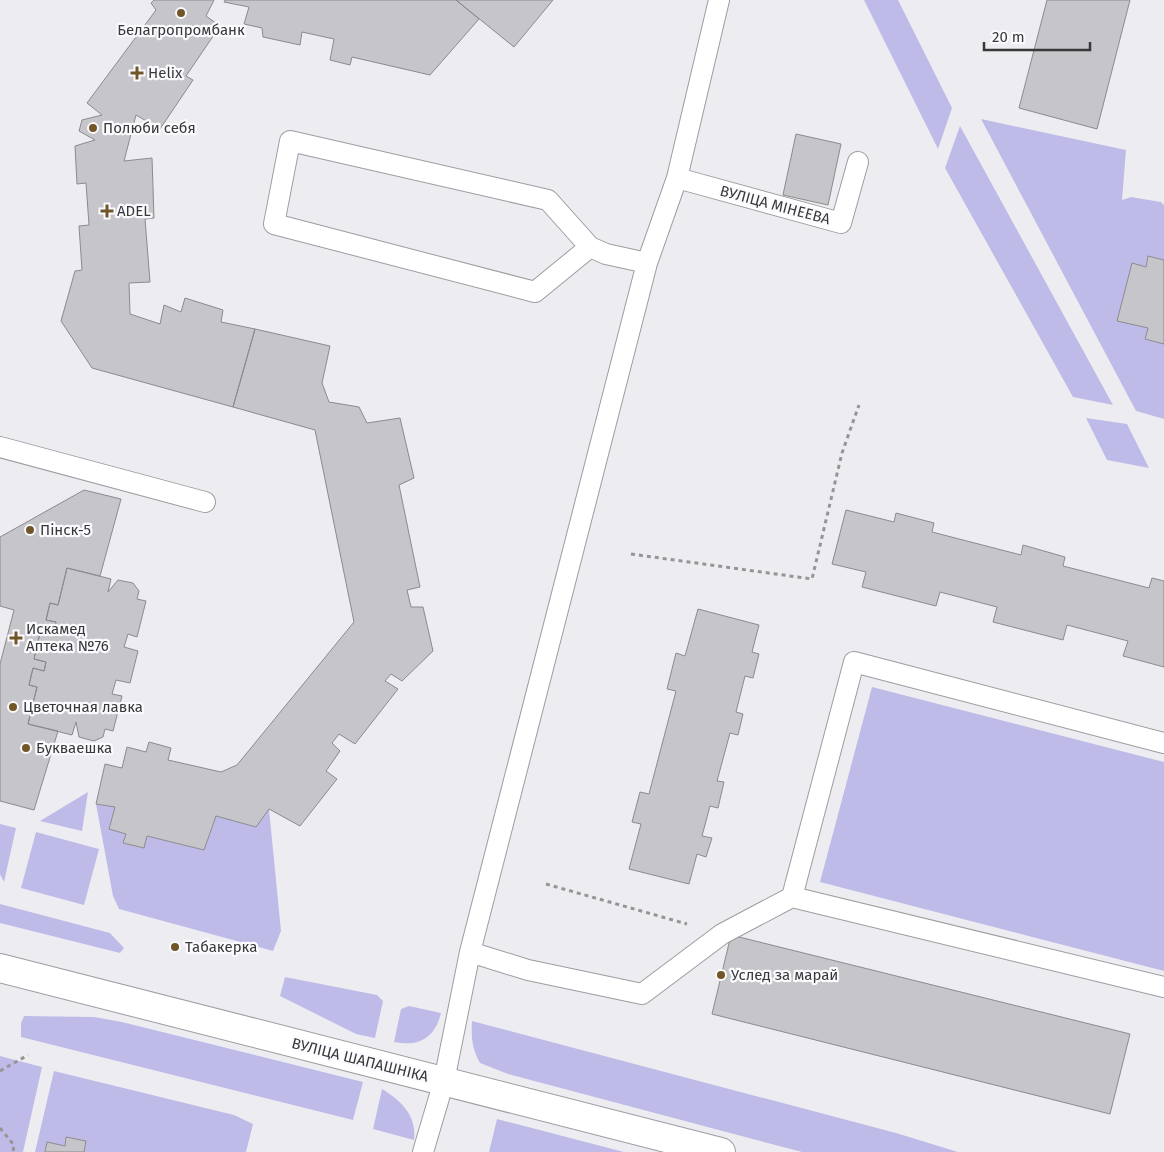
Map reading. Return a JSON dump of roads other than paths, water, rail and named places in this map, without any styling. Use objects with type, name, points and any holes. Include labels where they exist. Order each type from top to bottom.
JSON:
[{"type":"street","name":"ВУЛІЦА ШАПАШНІКА","points":[[0,968],[721,1152]]},
{"type":"lane","points":[[423,1152],[444,1081],[470,952],[647,263],[677,178],[719,0]]},
{"type":"lane","points":[[590,247],[535,292],[274,224],[290,142],[548,200],[590,247],[606,254],[647,263]]},
{"type":"lane","name":"ВУЛІЦА МІНЕЕВА","points":[[677,178],[841,223],[858,162]]},
{"type":"lane","points":[[0,447],[205,502]]},
{"type":"lane","points":[[792,897],[854,662],[1164,743]]},
{"type":"lane","points":[[470,952],[528,970],[642,994],[722,934],[792,897],[1164,987]]},
{"type":"place","name":"Белагропромбанк","points":[[181,13]]},
{"type":"place","name":"Helix","points":[[137,73]]},
{"type":"place","name":"Полюби себя","points":[[93,128]]},
{"type":"place","name":"ADEL","points":[[107,211]]},
{"type":"place","name":"Пінск-5","points":[[30,530]]},
{"type":"place","name":"Искамед Аптека №76","points":[[16,638]]},
{"type":"place","name":"Цветочная лавка","points":[[13,707]]},
{"type":"place","name":"Букваешка","points":[[26,748]]},
{"type":"place","name":"Табакерка","points":[[175,947]]},
{"type":"place","name":"Услед за марай","points":[[721,975]]}]
